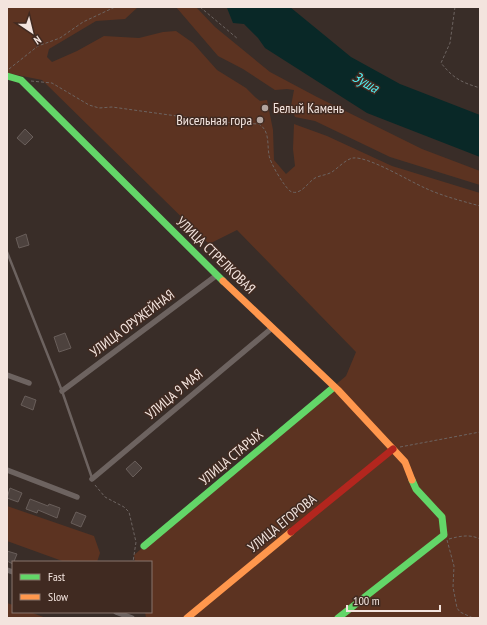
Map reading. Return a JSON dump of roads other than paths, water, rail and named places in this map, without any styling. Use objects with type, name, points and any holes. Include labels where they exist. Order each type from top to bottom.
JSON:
[{"type":"street","name":"УЛИЦА СТРЕЛКОВАЯ","points":[[7,76],[21,80],[217,275],[334,387],[405,462],[416,489],[442,517],[444,535],[338,618]]},
{"type":"street","name":"УЛИЦА ОРУЖЕЙНАЯ","points":[[62,391],[217,275]]},
{"type":"street","name":"УЛИЦА 9 МАЯ","points":[[92,479],[272,328]]},
{"type":"street","points":[[7,374],[29,383]]},
{"type":"street","name":"УЛИЦА СТАРЫХ","points":[[144,546],[334,387]]},
{"type":"street","name":"УЛИЦА ЕГОРОВА","points":[[188,618],[393,449]]},
{"type":"street","points":[[7,470],[77,497]]},
{"type":"street","points":[[119,613],[132,618]]},
{"type":"lane","points":[[7,252],[62,391],[92,479]]},
{"type":"water","name":"Зуша","points":[[225,7],[290,7],[351,57],[400,84],[480,115],[480,157],[367,113],[265,48],[258,38],[244,24],[233,23],[227,8]]},
{"type":"place","name":"Белый Камень","points":[[265,108]]},
{"type":"place","name":"Висельная гора","points":[[260,120]]}]
